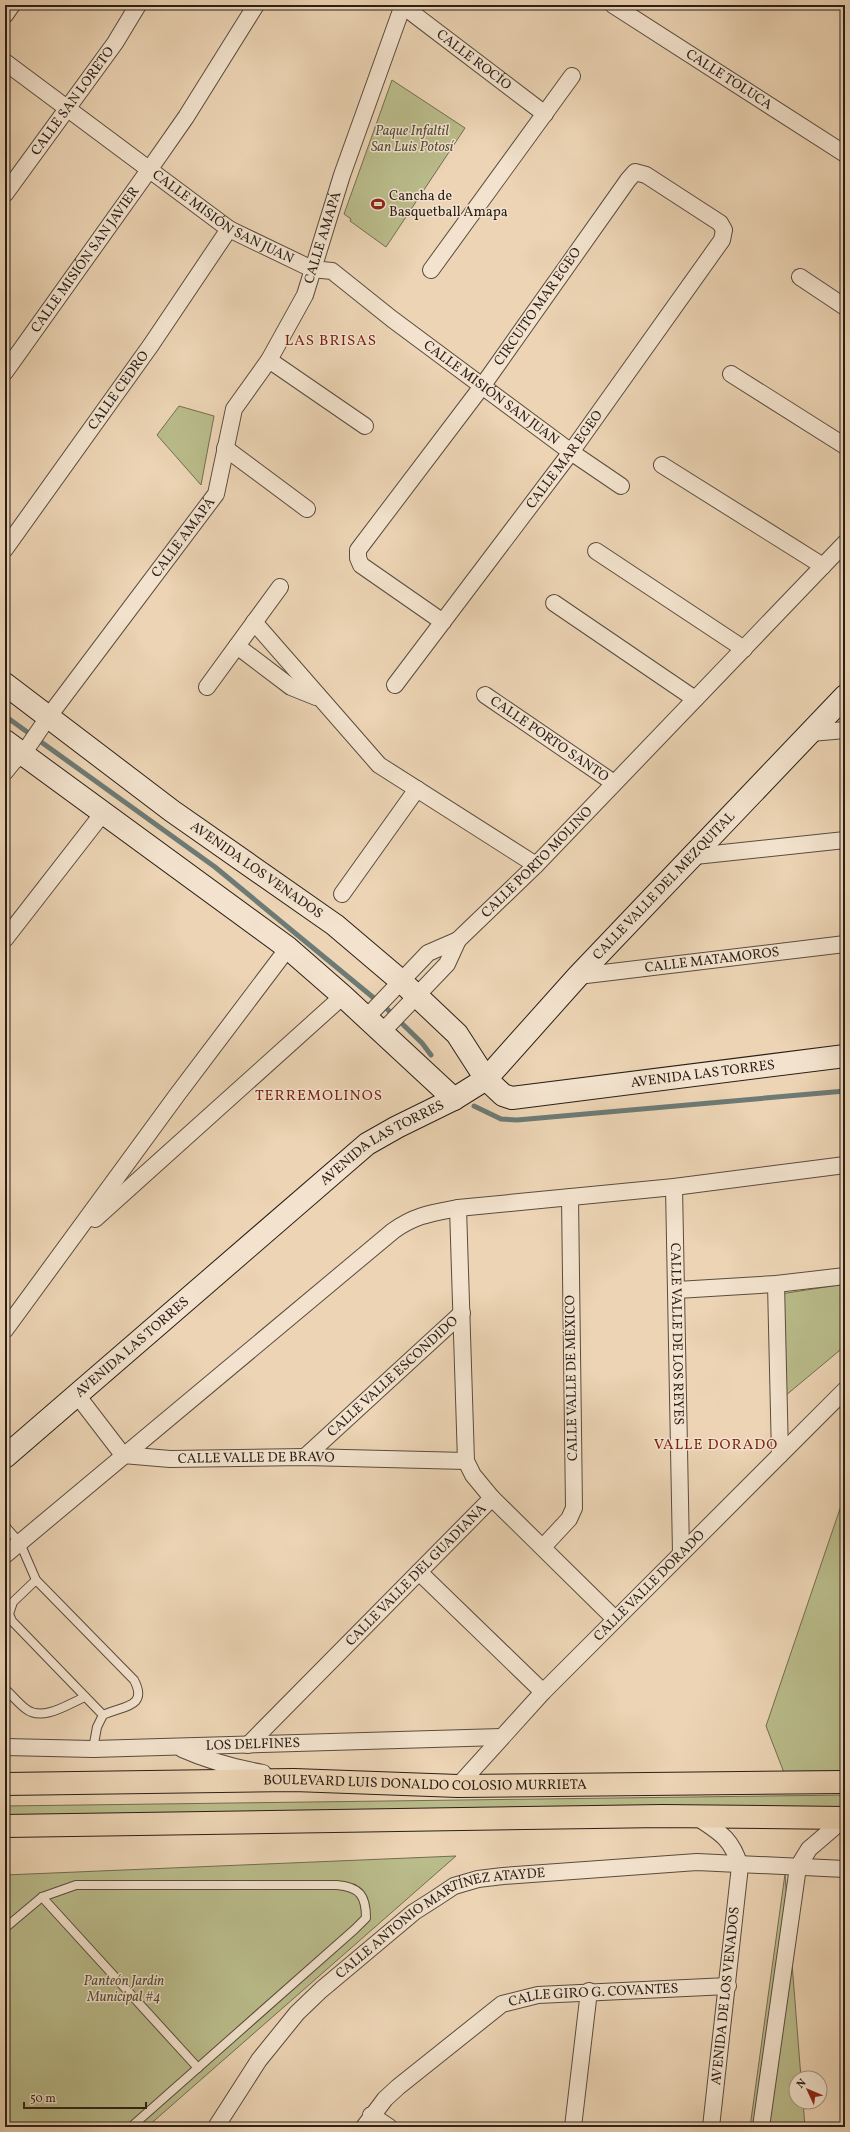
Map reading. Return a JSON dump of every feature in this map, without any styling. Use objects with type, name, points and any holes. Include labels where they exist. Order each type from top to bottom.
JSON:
[{"type":"highway","name":"BOULEVARD LUIS DONALDO COLOSIO MURRIETA","points":[[5,1784],[294,1780],[458,1786],[845,1782]]},
{"type":"highway","points":[[5,1826],[693,1815],[845,1818]]},
{"type":"street","points":[[5,15],[12,5]]},
{"type":"street","name":"CALLE SAN LORETO","points":[[5,194],[115,43],[138,5]]},
{"type":"street","name":"CALLE MISIÓN SAN JAVIER","points":[[5,372],[186,117],[256,5]]},
{"type":"street","name":"CALLE ROCÍO","points":[[403,5],[545,114]]},
{"type":"street","name":"CALLE AMAPÁ","points":[[5,772],[27,748],[216,494],[225,448],[236,405],[269,360],[302,302],[342,176],[403,5]]},
{"type":"street","name":"CALLE TOLUCA","points":[[613,5],[845,154]]},
{"type":"street","name":"CALLE MISIÓN SAN JUAN","points":[[5,62],[229,229],[312,269],[332,271],[392,318],[571,452],[621,486]]},
{"type":"street","points":[[431,270],[572,76]]},
{"type":"street","name":"CIRCUITO MAR EGEO","points":[[443,622],[361,565],[358,558],[358,550],[483,385],[635,172],[646,175],[720,223],[724,230]]},
{"type":"street","name":"CALLE CEDRO","points":[[5,549],[151,345],[229,229]]},
{"type":"street","name":"CALLE MAR EGEO","points":[[395,685],[571,452],[722,240],[724,230]]},
{"type":"street","points":[[800,276],[845,307]]},
{"type":"street","points":[[269,360],[365,426]]},
{"type":"street","points":[[731,374],[845,446]]},
{"type":"street","points":[[225,448],[307,509]]},
{"type":"street","points":[[662,465],[824,566]]},
{"type":"street","name":"CALLE PORTO MOLINO","points":[[380,1020],[396,987],[428,953],[458,940],[536,865],[845,543]]},
{"type":"street","points":[[596,551],[744,648]]},
{"type":"street","points":[[207,687],[280,587]]},
{"type":"street","points":[[554,603],[695,699]]},
{"type":"street","points":[[254,622],[374,761],[536,865]]},
{"type":"street","points":[[237,646],[291,687],[320,698]]},
{"type":"street","name":"AVENIDA LOS VENADOS","points":[[5,684],[45,722],[335,924],[411,1002],[458,1034],[486,1079]]},
{"type":"street","name":"CALLE PORTO SANTO","points":[[485,695],[614,783]]},
{"type":"street","name":"CALLE VALLE DEL MEZQUITAL","points":[[486,1079],[578,976],[695,856],[845,696]]},
{"type":"street","points":[[812,732],[845,730]]},
{"type":"street","points":[[5,741],[27,748],[103,813],[288,948],[343,996],[380,1020],[454,1099]]},
{"type":"street","points":[[342,894],[417,790]]},
{"type":"street","points":[[5,939],[103,813]]},
{"type":"street","points":[[695,856],[845,840]]},
{"type":"street","name":"CALLE PORTO MOLINO","points":[[380,1020],[411,1002],[447,964],[458,940]]},
{"type":"street","name":"CALLE MATAMOROS","points":[[578,976],[845,944]]},
{"type":"street","points":[[5,1330],[176,1095],[288,948]]},
{"type":"street","points":[[68,1243],[343,996]]},
{"type":"street","name":"AVENIDA LAS TORRES","points":[[5,1457],[367,1144],[397,1127],[454,1099],[486,1079],[503,1095],[512,1098],[845,1056]]},
{"type":"street","points":[[5,1555],[392,1231],[408,1220],[423,1214],[458,1208],[674,1187],[845,1165]]},
{"type":"street","name":"CALLE VALLE DE LOS REYES","points":[[674,1187],[681,1553]]},
{"type":"street","name":"CALLE VALLE DE MÉXICO","points":[[543,1547],[569,1519],[574,1508],[570,1198]]},
{"type":"street","name":"CALLE VALLE DEL GUADIANA","points":[[248,1745],[492,1498],[474,1475],[466,1461],[458,1208]]},
{"type":"street","points":[[677,1290],[776,1284],[845,1276]]},
{"type":"street","points":[[776,1284],[780,1455]]},
{"type":"street","name":"CALLE VALLE ESCONDIDO","points":[[305,1457],[462,1313]]},
{"type":"street","name":"CALLE VALLE DORADO","points":[[458,1786],[543,1692],[845,1390]]},
{"type":"street","points":[[77,1395],[123,1455]]},
{"type":"street","name":"CALLE VALLE DE BRAVO","points":[[123,1455],[170,1459],[305,1457],[466,1461]]},
{"type":"street","points":[[492,1498],[615,1619]]},
{"type":"street","points":[[419,1572],[543,1692]]},
{"type":"street","name":"LOS DELFINES","points":[[5,1747],[93,1750],[501,1737]]},
{"type":"street","points":[[176,1747],[210,1761],[237,1769],[294,1780]]},
{"type":"street","points":[[693,1815],[729,1841],[735,1850],[740,1866]]},
{"type":"street","points":[[761,2127],[798,1867],[809,1849],[845,1818]]},
{"type":"street","name":"CALLE ANTONIO MARTÍNEZ ATAYDE","points":[[216,2127],[259,2060],[297,2013],[321,1990],[414,1912],[454,1886],[478,1879],[503,1876],[697,1862],[740,1866],[845,1868]]},
{"type":"street","name":"AVENIDA DE LOS VENADOS","points":[[711,2127],[728,1986],[740,1866]]},
{"type":"street","name":"CALLE GIRO G. COVANTES","points":[[368,2121],[398,2087],[502,2004],[538,1995],[728,1986]]},
{"type":"street","points":[[573,2127],[589,1992]]},
{"type":"street","points":[[368,2121],[389,2127]]},
{"type":"lane","points":[[5,1526],[20,1543],[36,1580],[134,1680],[139,1690],[139,1696],[133,1702],[124,1708],[103,1715],[97,1727],[93,1750]]},
{"type":"lane","points":[[36,1580],[13,1602],[7,1616],[103,1715]]},
{"type":"lane","points":[[5,1689],[26,1709],[36,1714],[47,1713],[85,1697]]},
{"type":"lane","points":[[5,1928],[42,1897],[76,1885],[337,1884],[351,1886],[359,1892],[366,1903],[366,1918],[131,2127]]},
{"type":"lane","points":[[42,1897],[198,2068]]},
{"type":"green space","name":"Paque Infaltil San Luis Potosí","points":[[392,80],[465,128],[386,247],[350,221],[351,219],[344,214]]},
{"type":"green space","points":[[179,406],[214,416],[201,485],[157,435]]},
{"type":"green space","points":[[845,1284],[845,1346],[785,1396],[774,1295]]},
{"type":"green space","points":[[845,1494],[845,1774],[788,1783],[766,1726]]},
{"type":"green space","points":[[845,1795],[845,1811],[5,1822],[5,1806]]},
{"type":"green space","name":"Panteón Jardin Municipal #4","points":[[456,1856],[147,2127],[5,2127],[5,1875]]},
{"type":"green space","points":[[785,1874],[800,2070],[788,2070],[788,2110],[804,2110],[805,2127],[750,2127]]},
{"type":"waterway","points":[[5,716],[215,867],[386,1008],[422,1043],[431,1055]]},
{"type":"waterway","points":[[474,1106],[501,1119],[517,1120],[845,1091]]},
{"type":"place","name":"Cancha de Basquetball Amapa","points":[[378,204]]},
{"type":"district","name":"LAS BRISAS","points":[[331,341]]},
{"type":"district","name":"TERREMOLINOS","points":[[319,1096]]},
{"type":"district","name":"VALLE DORADO","points":[[716,1445]]}]
